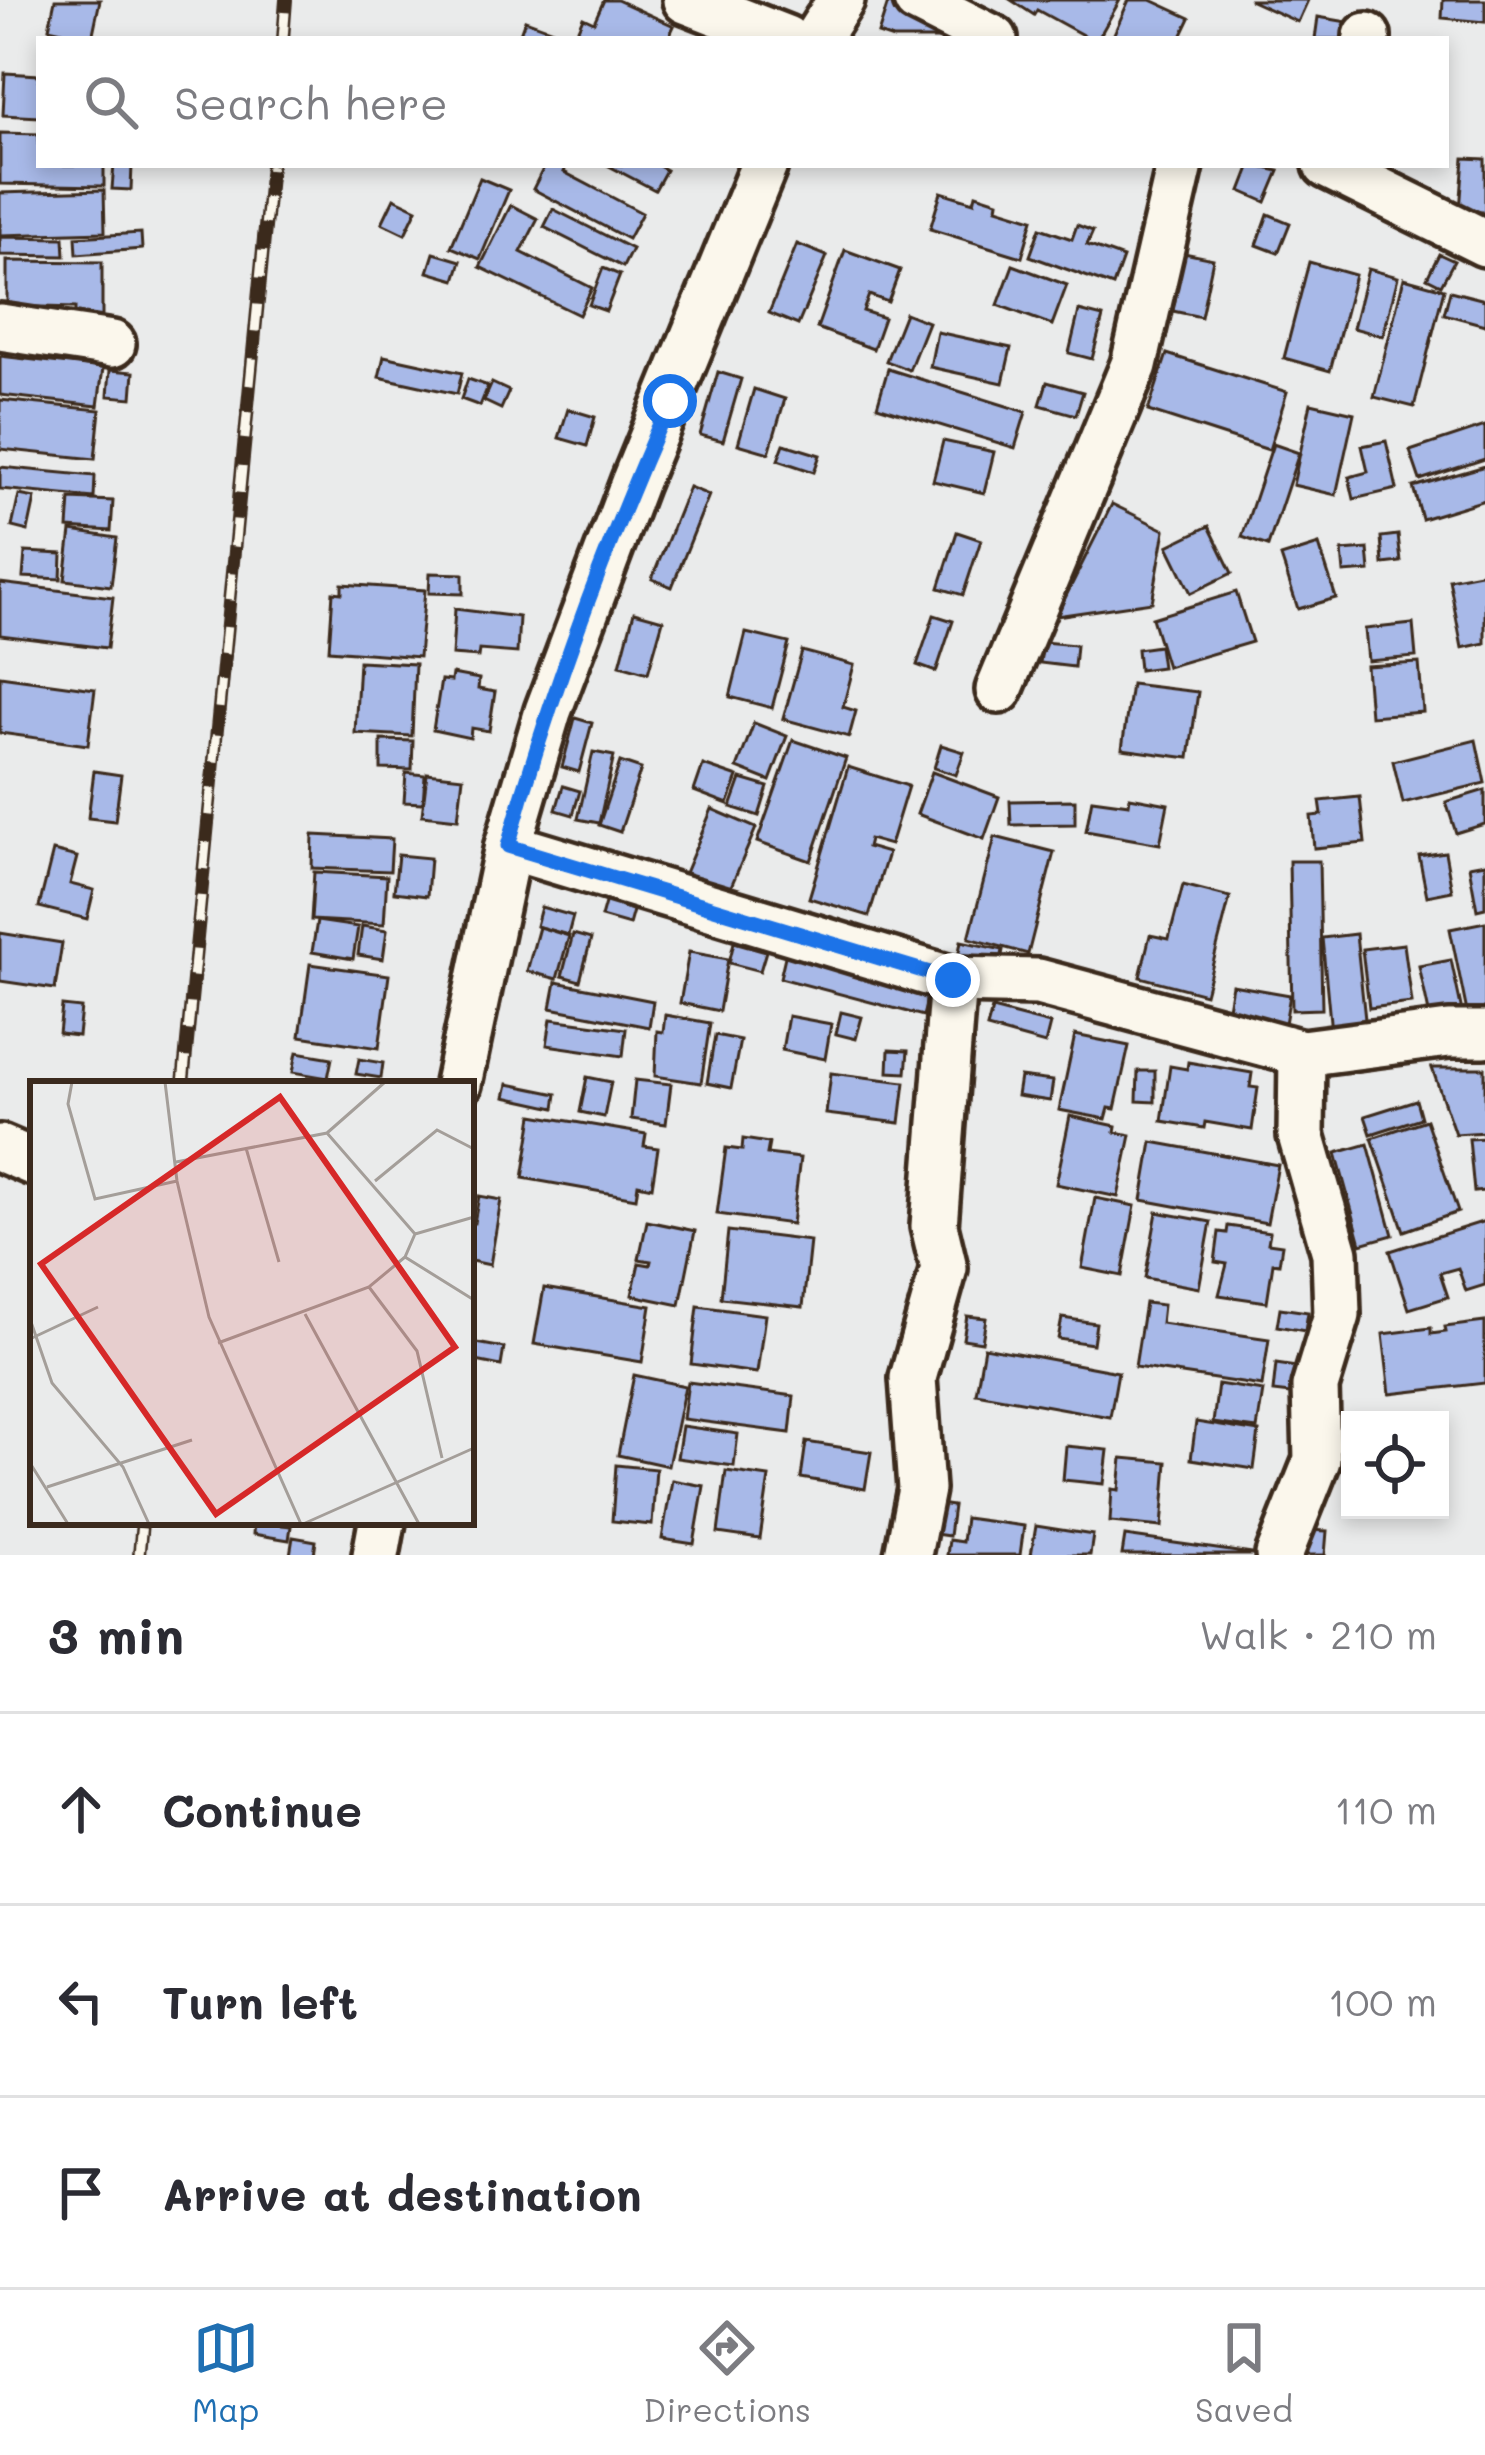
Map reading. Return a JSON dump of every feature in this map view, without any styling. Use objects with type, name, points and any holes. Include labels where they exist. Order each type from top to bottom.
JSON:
[{"type":"street","points":[[686,0],[778,36]]},
{"type":"street","points":[[818,36],[841,0]]},
{"type":"street","points":[[917,0],[988,36]]},
{"type":"street","points":[[459,1081],[508,846],[548,711],[763,168]]},
{"type":"street","points":[[999,690],[1134,365],[1179,168]]},
{"type":"street","points":[[1343,168],[1485,242]]},
{"type":"street","points":[[0,327],[112,344]]},
{"type":"street","points":[[508,846],[953,980],[1038,982],[1302,1053],[1449,1034],[1485,1034]]},
{"type":"street","points":[[908,1555],[921,1489],[913,1378],[944,1268],[934,1226],[953,980]]},
{"type":"street","points":[[1279,1555],[1317,1460],[1315,1387],[1337,1315],[1335,1253],[1301,1135],[1302,1053]]},
{"type":"street","points":[[0,1148],[30,1161]]},
{"type":"street","points":[[376,1555],[381,1525]]},
{"type":"building","points":[[55,0],[100,0],[92,36],[49,28]]},
{"type":"building","points":[[604,0],[617,0],[674,26],[669,36],[588,36],[577,31],[583,17],[594,22]]},
{"type":"building","points":[[1011,0],[1120,0],[1100,36],[1085,36],[1037,10],[1034,15]]},
{"type":"building","points":[[1129,0],[1151,0],[1190,18],[1181,36],[1113,36]]},
{"type":"building","points":[[1249,0],[1308,0],[1298,22]]},
{"type":"building","points":[[1443,0],[1485,0],[1485,22],[1442,18]]},
{"type":"building","points":[[888,3],[967,31],[965,36],[878,34]]},
{"type":"building","points":[[1318,17],[1353,23],[1351,36],[1315,36]]},
{"type":"building","points":[[525,20],[566,35],[566,36],[519,36]]},
{"type":"building","points":[[5,73],[36,75],[36,117],[3,115]]},
{"type":"building","points":[[0,133],[36,134],[36,168],[104,168],[104,186],[0,184]]},
{"type":"building","points":[[1464,158],[1485,159],[1485,220],[1480,220],[1481,212],[1460,211]]},
{"type":"building","points":[[114,168],[132,168],[131,190],[112,189]]},
{"type":"building","points":[[544,168],[566,168],[564,172],[642,213],[628,239],[533,189]]},
{"type":"building","points":[[613,168],[662,168],[666,170],[655,190]]},
{"type":"building","points":[[1250,168],[1279,171],[1266,202],[1241,191]]},
{"type":"building","points":[[480,178],[509,190],[480,259],[451,247]]},
{"type":"building","points":[[104,190],[105,232],[0,235],[0,193]]},
{"type":"building","points":[[941,192],[974,202],[976,194],[998,201],[997,208],[1033,219],[1022,257],[930,229]]},
{"type":"building","points":[[394,198],[417,209],[405,234],[382,223]]},
{"type":"building","points":[[511,205],[538,219],[521,252],[592,288],[579,315],[480,267]]},
{"type":"building","points":[[553,209],[632,249],[623,267],[544,227]]},
{"type":"building","points":[[1268,214],[1290,223],[1278,253],[1257,245]]},
{"type":"building","points":[[1077,225],[1093,231],[1087,245],[1123,258],[1113,286],[1030,256],[1040,228],[1072,239]]},
{"type":"building","points":[[141,233],[142,249],[77,254],[76,237]]},
{"type":"building","points":[[0,237],[64,238],[65,256],[0,255]]},
{"type":"building","points":[[797,244],[827,256],[798,325],[769,313]]},
{"type":"building","points":[[845,250],[900,270],[888,302],[869,295],[863,311],[884,318],[873,349],[817,328]]},
{"type":"building","points":[[434,253],[461,261],[455,280],[428,272]]},
{"type":"building","points":[[1184,253],[1213,259],[1201,317],[1173,311]]},
{"type":"building","points":[[1439,254],[1454,261],[1441,285],[1427,278]]},
{"type":"building","points":[[7,261],[102,262],[102,322],[75,322],[75,308],[7,306]]},
{"type":"building","points":[[1309,262],[1355,275],[1330,371],[1284,358]]},
{"type":"building","points":[[1013,265],[1067,285],[1052,325],[998,305]]},
{"type":"building","points":[[603,268],[620,275],[606,311],[589,305]]},
{"type":"building","points":[[1368,269],[1398,277],[1383,336],[1353,328]]},
{"type":"building","points":[[1404,278],[1444,289],[1414,407],[1374,397]]},
{"type":"building","points":[[1450,291],[1485,300],[1485,325],[1444,314]]},
{"type":"building","points":[[1079,311],[1103,317],[1092,359],[1069,353]]},
{"type":"building","points":[[905,313],[928,322],[909,370],[886,361]]},
{"type":"building","points":[[937,332],[1011,348],[1003,383],[930,367]]},
{"type":"building","points":[[1167,354],[1287,392],[1269,450],[1148,411]]},
{"type":"building","points":[[0,356],[103,368],[98,406],[0,395]]},
{"type":"building","points":[[384,356],[462,373],[457,394],[379,377]]},
{"type":"building","points":[[888,369],[1026,412],[1015,448],[877,406]]},
{"type":"building","points":[[110,370],[134,372],[132,398],[108,396]]},
{"type":"building","points":[[718,372],[741,379],[723,441],[700,435]]},
{"type":"building","points":[[468,379],[488,386],[480,406],[461,399]]},
{"type":"building","points":[[1047,382],[1083,392],[1076,415],[1040,405]]},
{"type":"building","points":[[492,383],[509,391],[501,409],[484,401]]},
{"type":"building","points":[[754,389],[785,399],[769,453],[738,444]]},
{"type":"building","points":[[0,400],[100,410],[95,459],[0,449]]},
{"type":"building","points":[[1311,403],[1354,413],[1336,495],[1293,485]]},
{"type":"building","points":[[568,409],[595,417],[587,446],[559,438]]},
{"type":"building","points":[[1485,426],[1485,459],[1420,480],[1410,451]]},
{"type":"building","points":[[943,441],[994,452],[984,493],[933,481]]},
{"type":"building","points":[[1386,441],[1397,489],[1354,499],[1349,477],[1368,472],[1362,446]]},
{"type":"building","points":[[784,444],[820,455],[814,472],[778,460]]},
{"type":"building","points":[[1273,444],[1299,453],[1268,546],[1242,537]]},
{"type":"building","points":[[1485,466],[1485,500],[1422,519],[1413,487]]},
{"type":"building","points":[[0,467],[95,476],[94,498],[0,489]]},
{"type":"building","points":[[689,487],[709,495],[672,587],[652,579]]},
{"type":"building","points":[[19,495],[35,498],[28,531],[12,527]]},
{"type":"building","points":[[70,499],[113,501],[111,531],[68,528]]},
{"type":"building","points":[[1112,504],[1165,530],[1152,602],[1056,616]]},
{"type":"building","points":[[1209,526],[1232,573],[1191,593],[1168,546]]},
{"type":"building","points":[[71,531],[117,538],[111,586],[65,580]]},
{"type":"building","points":[[957,532],[981,540],[963,595],[939,588]]},
{"type":"building","points":[[1398,535],[1401,562],[1383,564],[1381,537]]},
{"type":"building","points":[[1319,545],[1336,598],[1298,609],[1281,557]]},
{"type":"building","points":[[1368,549],[1370,571],[1344,573],[1342,551]]},
{"type":"building","points":[[25,552],[62,554],[61,579],[23,577]]},
{"type":"building","points":[[1485,572],[1485,643],[1462,648],[1449,579]]},
{"type":"building","points":[[430,573],[463,574],[463,594],[429,593]]},
{"type":"building","points":[[0,583],[113,597],[107,648],[0,635]]},
{"type":"building","points":[[342,584],[425,590],[419,657],[329,650],[333,592],[342,593]]},
{"type":"building","points":[[1236,592],[1252,642],[1167,667],[1152,618]]},
{"type":"building","points":[[455,609],[519,617],[517,653],[479,650],[478,657],[452,655]]},
{"type":"building","points":[[634,612],[663,620],[648,673],[620,665]]},
{"type":"building","points":[[934,615],[953,621],[936,672],[917,665]]},
{"type":"building","points":[[1413,624],[1416,657],[1368,661],[1365,629]]},
{"type":"building","points":[[746,633],[789,643],[772,708],[730,697]]},
{"type":"building","points":[[1043,642],[1076,645],[1074,667],[1040,663]]},
{"type":"building","points":[[1159,646],[1162,667],[1139,670],[1137,649]]},
{"type":"building","points":[[802,651],[854,665],[843,707],[856,711],[849,737],[783,719]]},
{"type":"building","points":[[359,661],[415,664],[412,736],[355,733]]},
{"type":"building","points":[[1419,663],[1423,712],[1370,716],[1366,666]]},
{"type":"building","points":[[452,674],[479,679],[478,689],[495,692],[489,731],[471,728],[470,738],[433,730],[441,680],[451,681]]},
{"type":"building","points":[[0,676],[95,689],[88,745],[0,733]]},
{"type":"building","points":[[1131,684],[1198,692],[1189,758],[1122,749]]},
{"type":"building","points":[[575,718],[592,723],[579,772],[562,767]]},
{"type":"building","points":[[754,723],[787,736],[770,781],[737,768]]},
{"type":"building","points":[[381,740],[413,741],[412,770],[381,769]]},
{"type":"building","points":[[793,740],[846,758],[811,861],[757,842]]},
{"type":"building","points":[[1476,740],[1485,783],[1403,803],[1393,761]]},
{"type":"building","points":[[941,745],[964,752],[956,775],[934,768]]},
{"type":"building","points":[[593,752],[614,756],[599,823],[578,819]]},
{"type":"building","points":[[620,762],[641,769],[620,832],[599,825]]},
{"type":"building","points":[[703,765],[738,777],[728,804],[694,791]]},
{"type":"building","points":[[848,767],[908,786],[890,845],[869,839],[867,847],[888,853],[869,916],[809,898]]},
{"type":"building","points":[[94,771],[121,775],[115,821],[88,818]]},
{"type":"building","points":[[932,772],[999,797],[984,839],[917,814]]},
{"type":"building","points":[[406,773],[425,775],[423,803],[404,802]]},
{"type":"building","points":[[427,773],[463,777],[458,819],[422,815]]},
{"type":"building","points":[[741,779],[768,787],[759,816],[731,807]]},
{"type":"building","points":[[563,786],[580,791],[573,815],[556,810]]},
{"type":"building","points":[[1485,790],[1485,824],[1456,833],[1446,802]]},
{"type":"building","points":[[1130,797],[1168,804],[1160,844],[1086,831],[1092,799],[1129,804]]},
{"type":"building","points":[[1360,797],[1365,843],[1314,848],[1311,816],[1322,815],[1320,801]]},
{"type":"building","points":[[1075,800],[1075,824],[1011,825],[1010,801]]},
{"type":"building","points":[[712,809],[756,828],[729,891],[685,873]]},
{"type":"building","points":[[313,835],[392,839],[390,871],[312,868]]},
{"type":"building","points":[[995,837],[1054,852],[1028,954],[969,938]]},
{"type":"building","points":[[53,851],[77,857],[70,884],[94,890],[87,919],[39,907]]},
{"type":"building","points":[[1445,852],[1452,891],[1427,896],[1419,856]]},
{"type":"building","points":[[398,855],[430,858],[427,896],[394,892]]},
{"type":"building","points":[[1289,861],[1319,861],[1322,1009],[1292,1010]]},
{"type":"building","points":[[1485,863],[1485,908],[1477,910],[1469,866]]},
{"type":"building","points":[[314,872],[387,876],[384,924],[311,920]]},
{"type":"building","points":[[1183,885],[1230,897],[1205,994],[1140,977],[1150,935],[1169,939]]},
{"type":"building","points":[[606,899],[634,907],[629,925],[601,917]]},
{"type":"building","points":[[541,907],[573,916],[568,935],[536,926]]},
{"type":"building","points":[[317,921],[358,927],[353,959],[312,952]]},
{"type":"building","points":[[1485,922],[1485,1014],[1468,1017],[1450,929]]},
{"type":"building","points":[[362,926],[387,930],[383,959],[358,955]]},
{"type":"building","points":[[539,927],[569,936],[557,979],[527,971]]},
{"type":"building","points":[[0,933],[62,943],[55,989],[0,981]]},
{"type":"building","points":[[573,934],[591,939],[580,981],[562,976]]},
{"type":"building","points":[[1356,934],[1366,1029],[1331,1032],[1322,938]]},
{"type":"building","points":[[961,941],[1003,950],[1000,966],[958,957]]},
{"type":"building","points":[[734,942],[766,951],[760,971],[729,963]]},
{"type":"building","points":[[1404,944],[1412,1003],[1369,1008],[1362,949]]},
{"type":"building","points":[[689,952],[728,959],[719,1011],[680,1003]]},
{"type":"building","points":[[786,952],[930,990],[923,1016],[780,978]]},
{"type":"building","points":[[1451,960],[1463,1016],[1431,1022],[1419,966]]},
{"type":"building","points":[[310,964],[389,975],[379,1048],[300,1036]]},
{"type":"building","points":[[556,982],[653,1001],[649,1027],[551,1008]]},
{"type":"building","points":[[1232,985],[1290,995],[1284,1029],[1226,1019]]},
{"type":"building","points":[[62,1006],[81,1008],[78,1036],[59,1034]]},
{"type":"building","points":[[992,1009],[1050,1024],[1045,1044],[987,1028]]},
{"type":"building","points":[[841,1012],[862,1017],[856,1039],[836,1034]]},
{"type":"building","points":[[665,1015],[710,1023],[701,1083],[655,1076],[657,1031],[663,1032]]},
{"type":"building","points":[[788,1016],[831,1024],[825,1059],[782,1050]]},
{"type":"building","points":[[551,1019],[626,1029],[623,1056],[547,1045]]},
{"type":"building","points":[[715,1035],[740,1040],[731,1088],[707,1083]]},
{"type":"building","points":[[1075,1035],[1129,1046],[1115,1109],[1109,1108],[1106,1119],[1059,1110]]},
{"type":"building","points":[[889,1050],[908,1051],[906,1073],[888,1072]]},
{"type":"building","points":[[297,1052],[332,1058],[328,1078],[293,1072]]},
{"type":"building","points":[[359,1059],[383,1063],[381,1078],[356,1074]]},
{"type":"building","points":[[1188,1062],[1252,1073],[1250,1087],[1258,1088],[1252,1130],[1162,1121],[1170,1066],[1187,1069]]},
{"type":"building","points":[[1432,1068],[1485,1068],[1485,1132],[1455,1134]]},
{"type":"building","points":[[1138,1071],[1155,1071],[1155,1102],[1137,1101]]},
{"type":"building","points":[[831,1073],[905,1082],[900,1123],[826,1114]]},
{"type":"building","points":[[587,1077],[611,1082],[604,1117],[580,1112]]},
{"type":"building","points":[[1020,1077],[1053,1081],[1050,1101],[1017,1096]]},
{"type":"building","points":[[635,1080],[671,1084],[666,1124],[631,1119]]},
{"type":"building","points":[[508,1084],[557,1094],[555,1108],[505,1097]]},
{"type":"building","points":[[1416,1100],[1421,1118],[1371,1134],[1365,1116]]},
{"type":"building","points":[[533,1115],[646,1134],[644,1146],[658,1148],[652,1187],[638,1184],[636,1198],[523,1178]]},
{"type":"building","points":[[1070,1116],[1116,1126],[1115,1132],[1131,1135],[1118,1197],[1056,1184]]},
{"type":"building","points":[[1426,1120],[1458,1212],[1404,1231],[1372,1138]]},
{"type":"building","points":[[1485,1138],[1485,1191],[1474,1192],[1469,1139]]},
{"type":"building","points":[[743,1139],[769,1143],[767,1154],[800,1158],[792,1224],[717,1214],[726,1148],[742,1150]]},
{"type":"building","points":[[1152,1142],[1278,1165],[1267,1223],[1142,1200]]},
{"type":"building","points":[[1368,1144],[1393,1235],[1361,1244],[1336,1153]]},
{"type":"building","points":[[479,1196],[501,1200],[490,1265],[474,1262]]},
{"type":"building","points":[[1095,1198],[1135,1206],[1122,1276],[1082,1268]]},
{"type":"building","points":[[1157,1212],[1211,1222],[1199,1288],[1145,1278]]},
{"type":"building","points":[[647,1221],[695,1231],[680,1305],[632,1295],[639,1263],[650,1265],[651,1261],[639,1259]]},
{"type":"building","points":[[1485,1221],[1485,1285],[1466,1291],[1458,1268],[1440,1273],[1448,1297],[1409,1309],[1390,1251]]},
{"type":"building","points":[[1228,1226],[1270,1232],[1268,1243],[1282,1245],[1279,1264],[1273,1263],[1267,1302],[1219,1295],[1227,1264],[1215,1262],[1219,1232],[1227,1233]]},
{"type":"building","points":[[728,1231],[810,1241],[803,1307],[721,1298]]},
{"type":"building","points":[[544,1288],[651,1306],[642,1362],[534,1344]]},
{"type":"building","points":[[1145,1303],[1163,1305],[1161,1323],[1269,1339],[1262,1386],[1135,1367]]},
{"type":"building","points":[[698,1306],[765,1315],[757,1373],[691,1364]]},
{"type":"building","points":[[1280,1308],[1308,1312],[1305,1331],[1277,1326]]},
{"type":"building","points":[[967,1316],[986,1318],[982,1342],[963,1339]]},
{"type":"building","points":[[1062,1318],[1096,1323],[1093,1344],[1058,1339]]},
{"type":"building","points":[[1485,1322],[1485,1383],[1390,1394],[1383,1334],[1431,1328],[1431,1334],[1446,1332],[1445,1327]]},
{"type":"building","points":[[474,1343],[504,1348],[501,1366],[474,1361]]},
{"type":"building","points":[[984,1347],[1118,1372],[1110,1417],[976,1393]]},
{"type":"building","points":[[1276,1364],[1303,1368],[1299,1395],[1273,1392]]},
{"type":"building","points":[[634,1375],[685,1386],[668,1466],[618,1455]]},
{"type":"building","points":[[688,1382],[794,1396],[790,1433],[683,1419]]},
{"type":"building","points":[[1218,1384],[1263,1391],[1257,1429],[1213,1423]]},
{"type":"building","points":[[1196,1422],[1259,1432],[1254,1469],[1191,1459]]},
{"type":"building","points":[[682,1426],[738,1434],[734,1466],[677,1458]]},
{"type":"building","points":[[806,1442],[871,1452],[865,1489],[801,1478]]},
{"type":"building","points":[[1066,1446],[1108,1450],[1104,1484],[1063,1480]]},
{"type":"building","points":[[1122,1458],[1167,1462],[1162,1527],[1110,1522],[1112,1489],[1119,1490]]},
{"type":"building","points":[[616,1465],[656,1469],[652,1525],[612,1521]]},
{"type":"building","points":[[726,1471],[769,1477],[760,1539],[718,1533]]},
{"type":"building","points":[[672,1480],[704,1486],[694,1544],[662,1539]]},
{"type":"building","points":[[931,1503],[953,1506],[949,1536],[928,1533]]},
{"type":"building","points":[[965,1518],[1024,1526],[1020,1555],[947,1555],[949,1540],[962,1542]]},
{"type":"building","points":[[254,1525],[291,1526],[289,1540],[253,1534]]},
{"type":"building","points":[[1036,1526],[1093,1535],[1090,1555],[1031,1555]]},
{"type":"building","points":[[1306,1530],[1327,1531],[1325,1555],[1304,1555]]},
{"type":"building","points":[[1125,1536],[1259,1555],[1122,1555]]},
{"type":"building","points":[[293,1537],[316,1541],[314,1555],[290,1555]]},
{"type":"railway","points":[[283,36],[286,0]]},
{"type":"railway","points":[[183,1081],[271,168]]},
{"type":"railway","points":[[139,1555],[142,1525]]},
{"type":"route","points":[[670,401],[548,711],[508,846],[953,980]]}]
